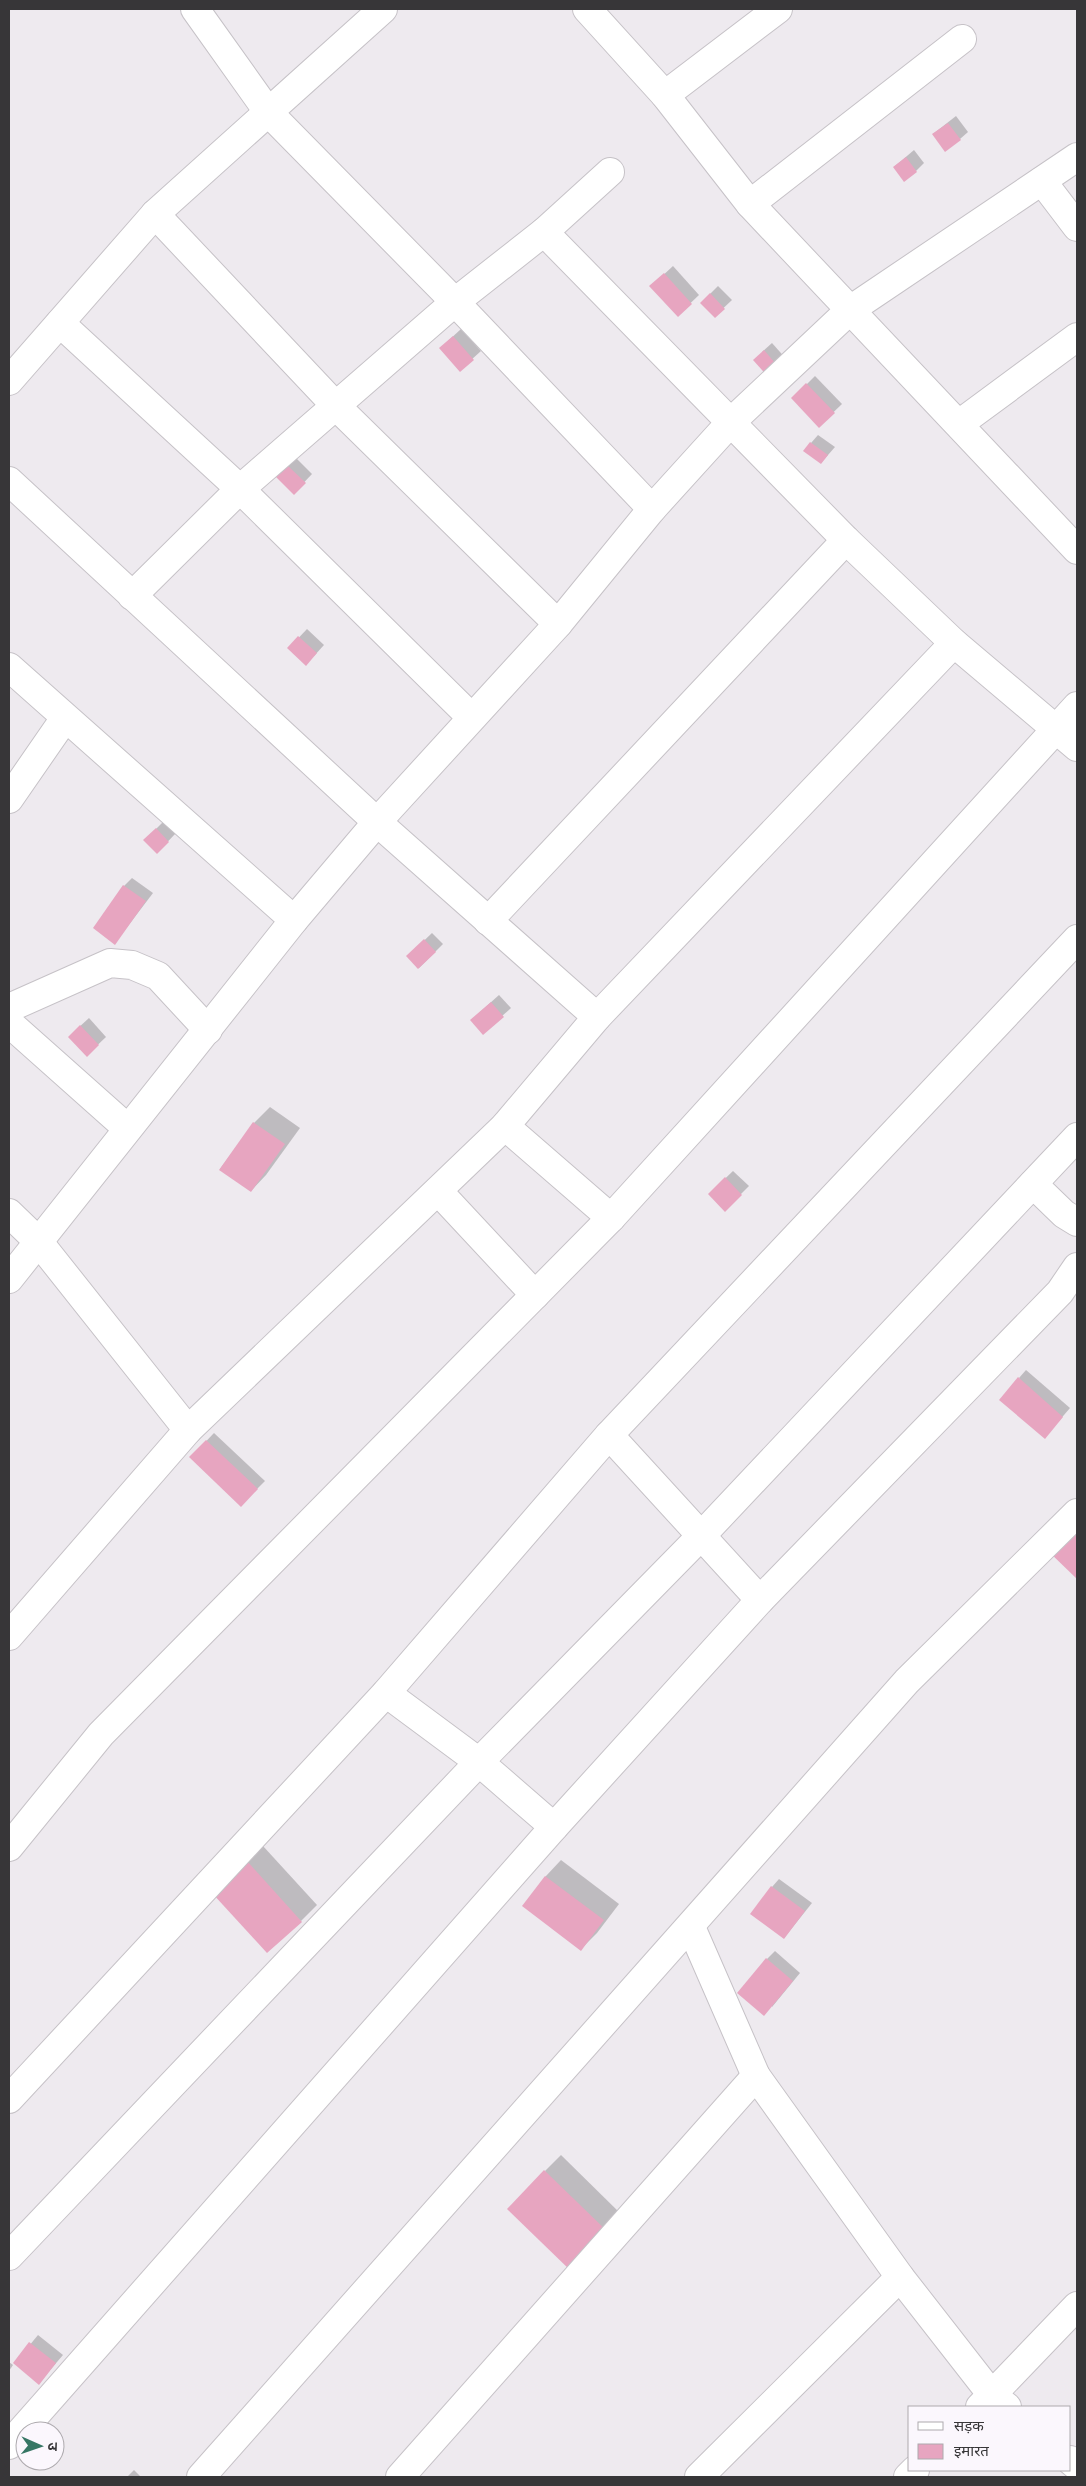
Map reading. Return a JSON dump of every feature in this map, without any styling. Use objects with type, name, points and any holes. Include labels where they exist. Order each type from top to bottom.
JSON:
[{"type":"street","points":[[196,9],[269,113],[455,302],[652,509]]},
{"type":"street","points":[[9,381],[155,214],[383,9]]},
{"type":"street","points":[[587,9],[665,95],[750,204],[959,424],[1072,534]]},
{"type":"street","points":[[665,95],[778,9]]},
{"type":"street","points":[[750,204],[962,39]]},
{"type":"street","points":[[9,1279],[294,920],[377,822],[558,624],[652,509],[730,423],[850,310],[1077,157]]},
{"type":"street","points":[[132,596],[240,489],[455,302],[544,232],[610,172]]},
{"type":"street","points":[[1042,181],[1077,227]]},
{"type":"street","points":[[155,214],[335,405],[558,624]]},
{"type":"street","points":[[544,232],[846,540],[954,643],[1057,728],[1077,747]]},
{"type":"street","points":[[60,323],[240,489],[471,717]]},
{"type":"street","points":[[959,424],[1077,338]]},
{"type":"street","points":[[9,481],[377,822],[598,1017]]},
{"type":"street","points":[[488,921],[846,540]]},
{"type":"street","points":[[12,1627],[188,1430],[505,1126],[598,1017],[954,643]]},
{"type":"street","points":[[9,667],[294,920]]},
{"type":"street","points":[[9,1847],[101,1734],[611,1218],[1077,706]]},
{"type":"street","points":[[9,799],[65,718]]},
{"type":"street","points":[[9,2099],[386,1693],[609,1435],[1077,939]]},
{"type":"street","points":[[9,1008],[110,963],[132,964],[158,976],[208,1030]]},
{"type":"street","points":[[9,1023],[127,1128]]},
{"type":"street","points":[[505,1126],[611,1218]]},
{"type":"street","points":[[9,2256],[479,1762],[701,1536],[1077,1136]]},
{"type":"street","points":[[1033,1184],[1064,1214],[1077,1222]]},
{"type":"street","points":[[438,1191],[535,1296]]},
{"type":"street","points":[[9,1213],[38,1241],[188,1430]]},
{"type":"street","points":[[9,2445],[554,1827],[760,1600],[1060,1292],[1077,1267]]},
{"type":"street","points":[[609,1435],[760,1600]]},
{"type":"street","points":[[202,2477],[907,1681],[1077,1512]]},
{"type":"street","points":[[386,1693],[479,1762],[554,1827]]},
{"type":"street","points":[[691,1927],[756,2076],[993,2403],[1077,2306]]},
{"type":"street","points":[[400,2477],[756,2076]]},
{"type":"street","points":[[699,2477],[900,2277]]},
{"type":"building","points":[[948,123],[961,140],[945,152],[932,134]]},
{"type":"building","points":[[906,157],[917,172],[904,182],[893,167]]},
{"type":"building","points":[[664,273],[692,304],[678,317],[649,286]]},
{"type":"building","points":[[710,293],[725,309],[715,318],[700,303]]},
{"type":"building","points":[[453,336],[474,360],[460,372],[439,348]]},
{"type":"building","points":[[764,350],[781,370],[770,379],[753,360]]},
{"type":"building","points":[[806,383],[835,413],[819,428],[791,398]]},
{"type":"building","points":[[810,442],[828,455],[821,464],[803,451]]},
{"type":"building","points":[[287,465],[306,483],[294,495],[276,477]]},
{"type":"building","points":[[298,636],[317,653],[306,666],[287,648]]},
{"type":"building","points":[[156,828],[169,842],[157,854],[143,840]]},
{"type":"building","points":[[123,885],[146,901],[115,945],[93,928]]},
{"type":"building","points":[[424,939],[436,952],[418,969],[406,956]]},
{"type":"building","points":[[491,1002],[504,1017],[483,1035],[470,1020]]},
{"type":"building","points":[[80,1025],[99,1045],[87,1057],[68,1037]]},
{"type":"building","points":[[253,1122],[285,1144],[251,1192],[219,1170]]},
{"type":"building","points":[[725,1177],[742,1195],[725,1212],[708,1194]]},
{"type":"building","points":[[1018,1377],[1063,1417],[1045,1439],[999,1400]]},
{"type":"building","points":[[206,1440],[258,1489],[241,1507],[189,1457]]},
{"type":"building","points":[[1070,1527],[1077,1534],[1077,1579],[1047,1550]]},
{"type":"building","points":[[247,1861],[302,1922],[267,1953],[212,1893]]},
{"type":"building","points":[[545,1876],[604,1920],[581,1951],[522,1906]]},
{"type":"building","points":[[771,1886],[805,1911],[784,1939],[750,1914]]},
{"type":"building","points":[[766,1958],[793,1981],[764,2016],[737,1993]]},
{"type":"building","points":[[544,2170],[609,2233],[572,2272],[507,2209]]},
{"type":"building","points":[[29,2342],[56,2363],[39,2385],[13,2363]]}]
